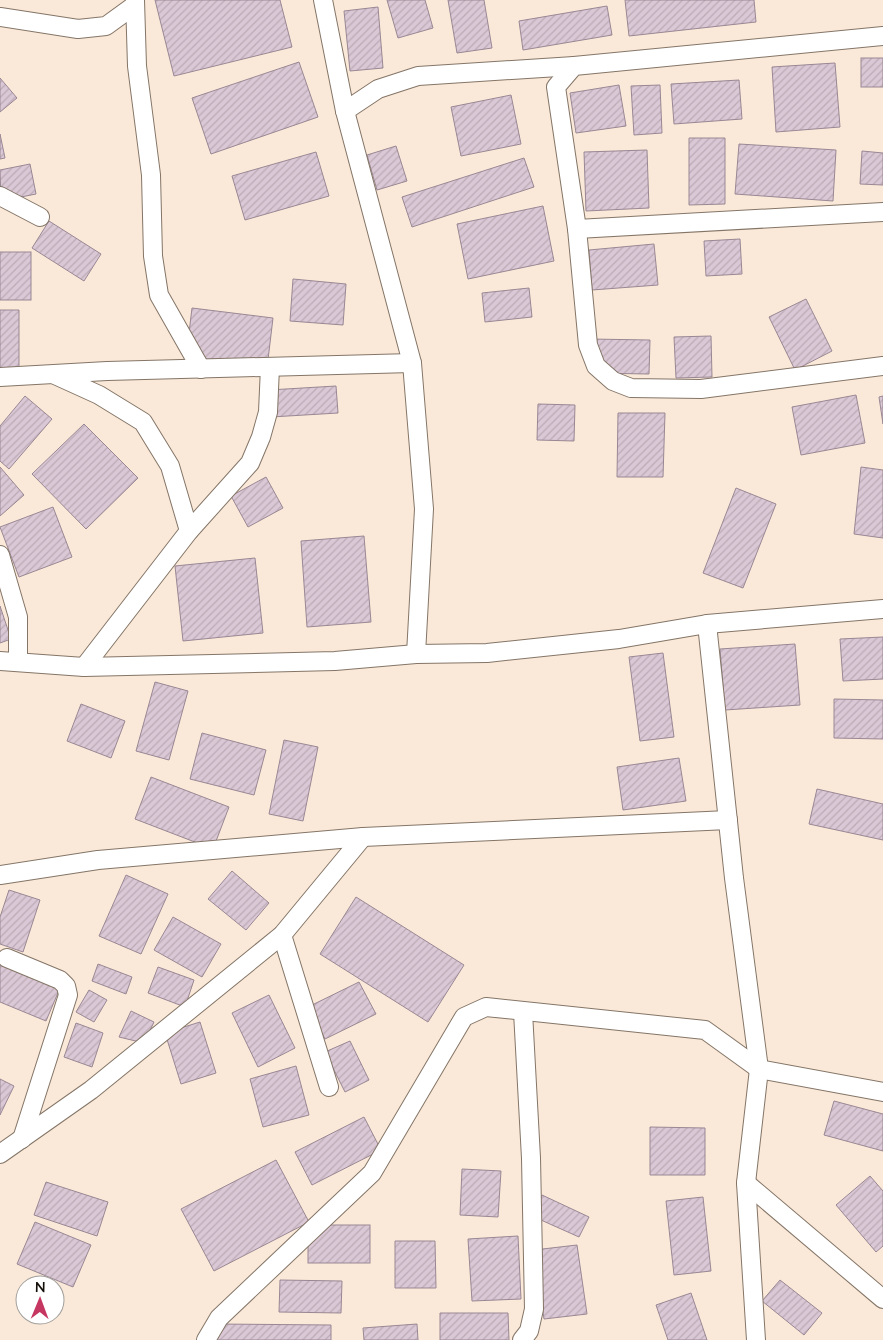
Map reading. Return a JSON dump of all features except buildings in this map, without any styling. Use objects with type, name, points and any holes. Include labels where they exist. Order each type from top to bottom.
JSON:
[{"type":"street","points":[[323,0],[345,111],[412,363],[424,509],[416,654]]},
{"type":"street","points":[[0,17],[78,30],[106,26],[135,3]]},
{"type":"street","points":[[135,3],[137,66],[151,175],[153,256],[159,295],[201,369]]},
{"type":"street","points":[[345,111],[378,89],[418,76],[574,66],[883,36]]},
{"type":"street","points":[[574,66],[556,88],[576,229],[588,345],[596,366],[613,380],[632,388],[701,389],[883,366]]},
{"type":"street","points":[[0,196],[40,217]]},
{"type":"street","points":[[576,229],[883,212]]},
{"type":"street","points":[[0,378],[50,373],[412,363]]},
{"type":"street","points":[[84,667],[189,531],[250,463],[262,437],[268,412],[270,367]]},
{"type":"street","points":[[50,373],[99,395],[144,422],[170,466],[189,531]]},
{"type":"street","points":[[0,555],[18,617],[9,662],[84,667],[335,661],[416,654],[487,653],[619,639],[707,624],[883,609]]},
{"type":"street","points":[[707,624],[728,820],[759,1070],[746,1183],[756,1340]]},
{"type":"street","points":[[0,875],[98,860],[364,837],[728,820]]},
{"type":"street","points":[[0,1154],[91,1090],[282,935],[364,837]]},
{"type":"street","points":[[282,935],[329,1087]]},
{"type":"street","points":[[7,958],[60,980],[66,986],[68,995],[22,1139]]},
{"type":"street","points":[[206,1340],[219,1318],[372,1173],[464,1017],[486,1007],[705,1030],[759,1070],[883,1092]]},
{"type":"street","points":[[522,1012],[531,1158],[534,1309],[529,1331],[522,1340]]},
{"type":"street","points":[[746,1183],[883,1299]]}]
